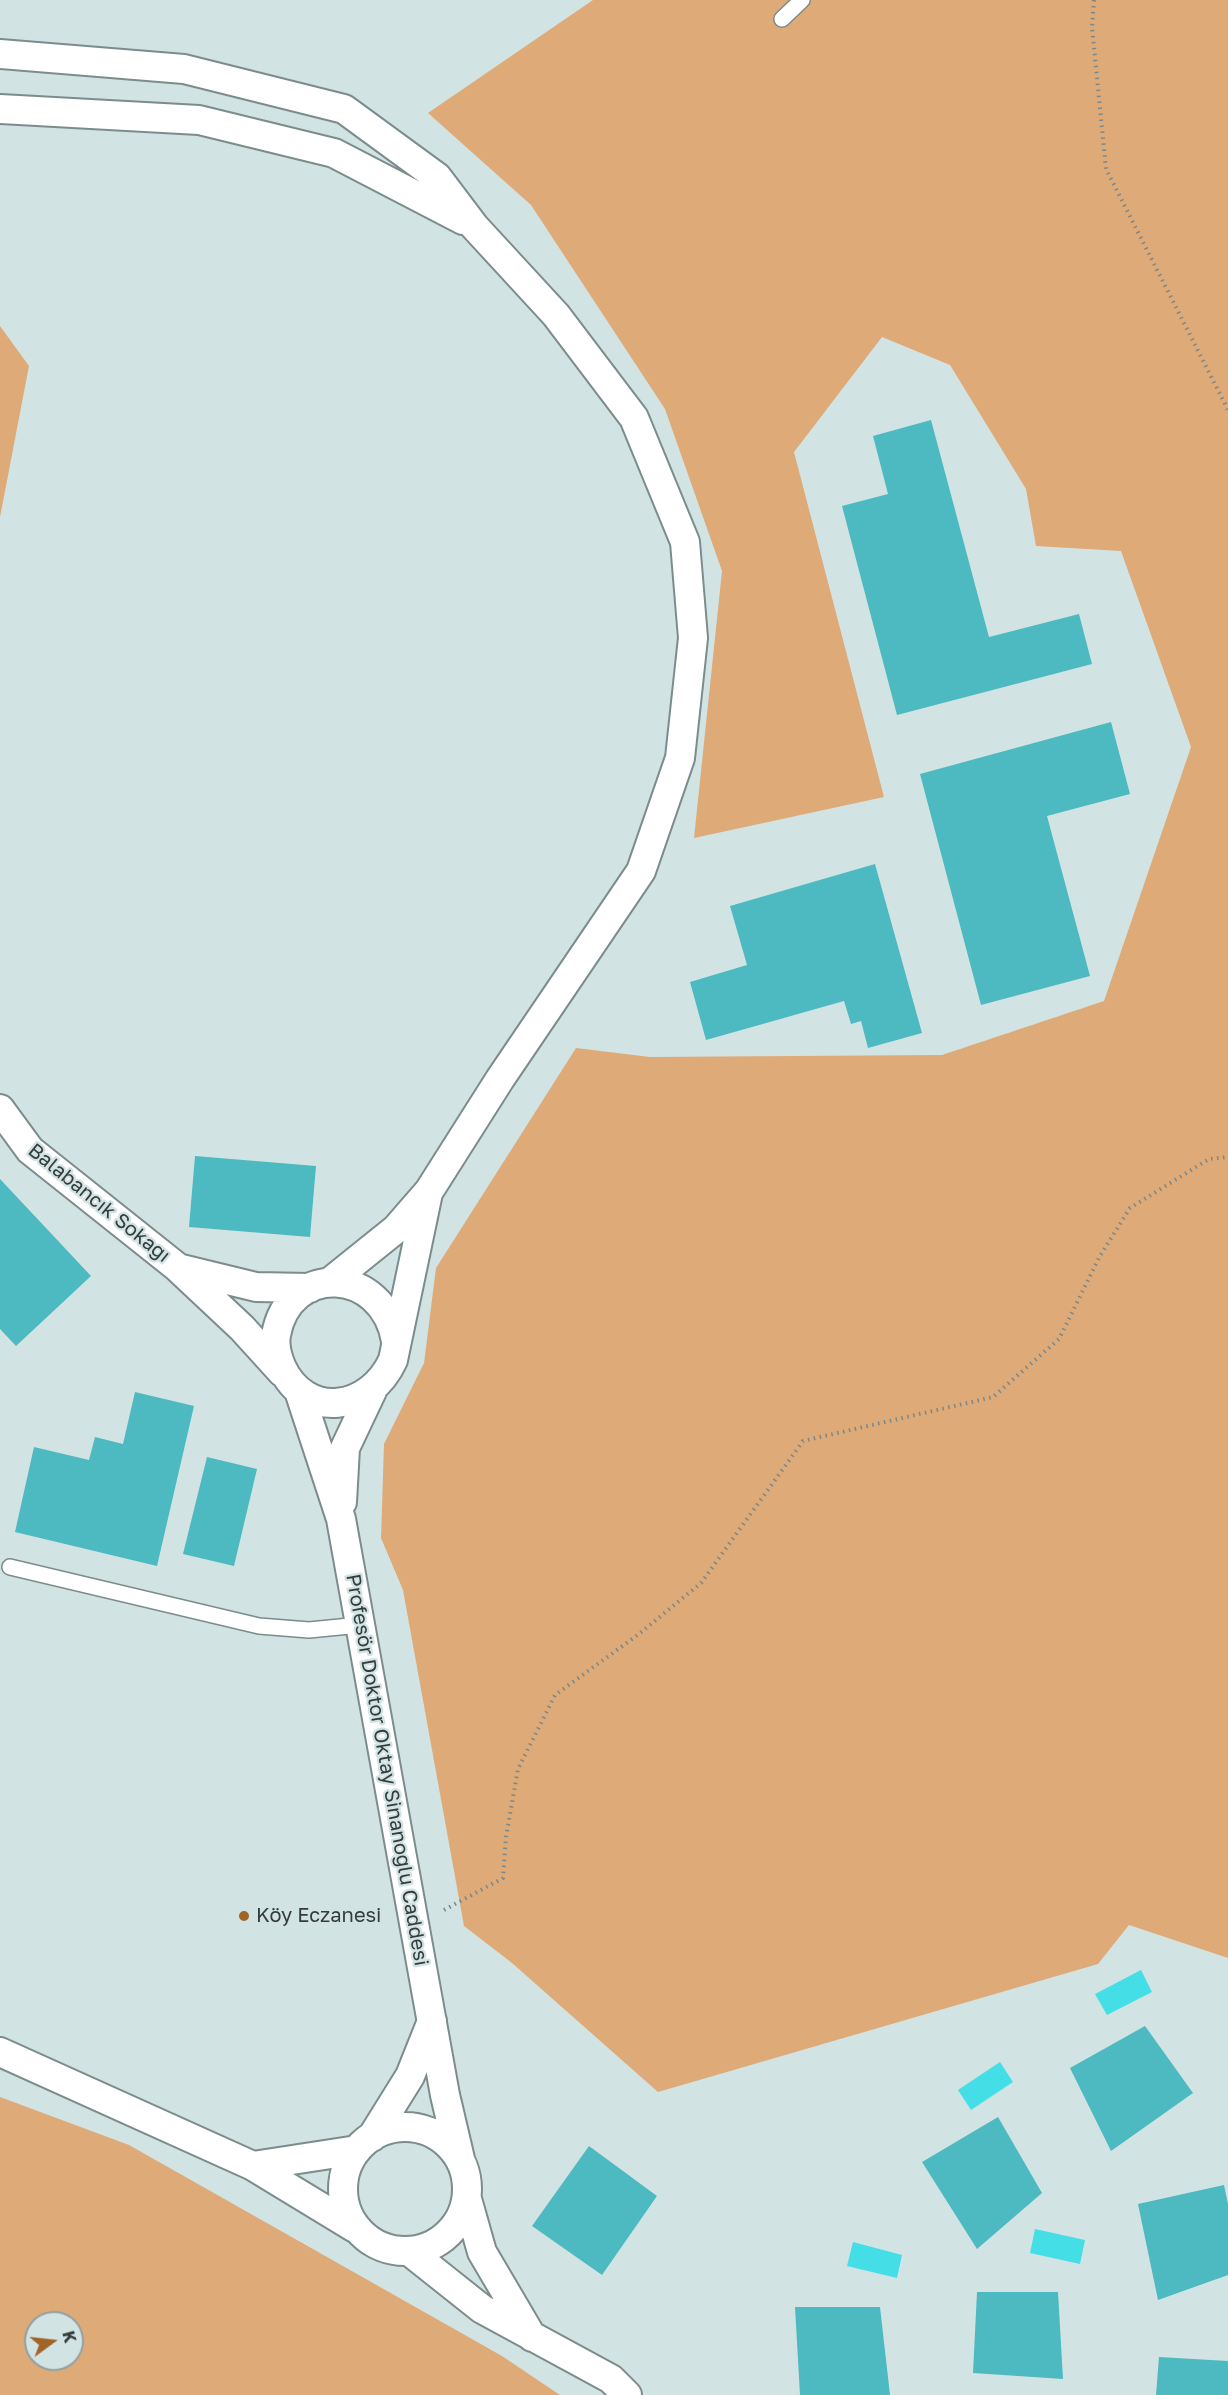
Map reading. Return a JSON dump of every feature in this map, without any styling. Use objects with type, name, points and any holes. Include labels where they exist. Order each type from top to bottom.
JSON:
[{"type":"street","points":[[0,54],[184,69],[344,110],[437,177],[474,226],[556,315],[634,418],[685,542],[693,638],[680,758],[641,871],[500,1079],[429,1191],[396,1229],[320,1285],[293,1300],[281,1316],[276,1336],[276,1354],[292,1383],[317,1400],[336,1403],[355,1400],[372,1391],[385,1377],[393,1360],[429,1191]]},
{"type":"street","points":[[0,109],[199,120],[323,150],[334,153],[423,197],[474,226]]},
{"type":"street","name":"Balabancık Sokağı","points":[[0,1109],[30,1150],[177,1267],[242,1328],[292,1383]]},
{"type":"street","name":"Balabancık Sokağı","points":[[177,1267],[256,1287],[320,1285]]},
{"type":"street","points":[[320,1285],[350,1284],[369,1292],[383,1305],[392,1322],[396,1341]]},
{"type":"street","name":"Profesör Doktor Oktay Sinanoğlu Caddesi","points":[[292,1383],[341,1519],[432,2020],[460,2159]]},
{"type":"street","name":"Profesör Doktor Oktay Sinanoğlu Caddesi","points":[[341,1519],[345,1448],[372,1391]]},
{"type":"street","points":[[356,2228],[346,2208],[344,2187],[347,2168],[410,2076],[432,2020]]},
{"type":"street","points":[[0,2052],[253,2166],[389,2249],[409,2251],[429,2247],[447,2236],[460,2220],[467,2199]]},
{"type":"street","points":[[253,2166],[364,2143],[391,2128],[409,2125],[430,2132],[447,2143],[460,2159],[467,2179],[467,2199],[482,2252],[533,2339]]},
{"type":"street","points":[[409,2251],[482,2309],[533,2339],[611,2379],[627,2395]]},
{"type":"lane","points":[[782,19],[802,0]]},
{"type":"lane","points":[[10,1567],[259,1626],[309,1630],[360,1625]]},
{"type":"path","points":[[1094,0],[1092,27],[1106,168],[1228,410]]},
{"type":"path","points":[[415,1926],[504,1878],[506,1837],[518,1769],[555,1695],[639,1634],[701,1583],[803,1441],[993,1397],[1059,1339],[1100,1256],[1130,1208],[1209,1159],[1228,1157]]},
{"type":"shaded area","points":[[593,0],[1228,0],[1228,1958],[1129,1925],[1098,1964],[658,2092],[512,1963],[464,1926],[403,1590],[381,1538],[384,1444],[424,1363],[436,1268],[576,1048],[650,1057],[942,1055],[1104,1001],[1191,747],[1121,551],[1036,546],[1026,489],[950,365],[882,337],[794,452],[884,797],[694,838],[722,571],[665,409],[531,205],[428,113]]},
{"type":"shaded area","points":[[0,326],[29,366],[0,517]]},
{"type":"shaded area","points":[[0,2097],[129,2145],[502,2356],[560,2395],[0,2395]]},
{"type":"water","points":[[1141,1970],[1152,1992],[1107,2015],[1095,1994]]},
{"type":"water","points":[[1000,2062],[1013,2082],[971,2110],[958,2090]]},
{"type":"water","points":[[1035,2229],[1085,2240],[1080,2264],[1030,2253]]},
{"type":"water","points":[[853,2242],[902,2255],[897,2278],[847,2266]]},
{"type":"building","points":[[931,420],[989,637],[1079,614],[1092,664],[897,715],[842,506],[888,494],[873,436]]},
{"type":"building","points":[[1111,722],[1130,794],[1047,816],[1090,976],[981,1005],[920,774]]},
{"type":"building","points":[[875,864],[922,1033],[868,1048],[861,1021],[851,1024],[844,1001],[706,1040],[690,982],[747,965],[730,906]]},
{"type":"building","points":[[195,1156],[316,1166],[310,1237],[189,1227]]},
{"type":"building","points":[[0,1179],[91,1276],[16,1346],[0,1329]]},
{"type":"building","points":[[135,1392],[194,1406],[157,1566],[15,1532],[34,1447],[89,1460],[95,1437],[123,1444]]},
{"type":"building","points":[[207,1457],[257,1469],[234,1566],[183,1554]]},
{"type":"building","points":[[1145,2026],[1193,2093],[1111,2151],[1070,2068]]},
{"type":"building","points":[[998,2117],[1042,2193],[977,2249],[922,2162]]},
{"type":"building","points":[[589,2146],[657,2196],[602,2275],[532,2226]]},
{"type":"building","points":[[1224,2185],[1228,2204],[1228,2275],[1158,2300],[1138,2204]]},
{"type":"building","points":[[977,2292],[1058,2292],[1063,2379],[973,2373]]},
{"type":"building","points":[[795,2307],[880,2307],[890,2395],[800,2395]]},
{"type":"building","points":[[1159,2357],[1228,2361],[1228,2395],[1156,2395]]},
{"type":"place","name":"Köy Eczanesi","points":[[244,1916]]}]
